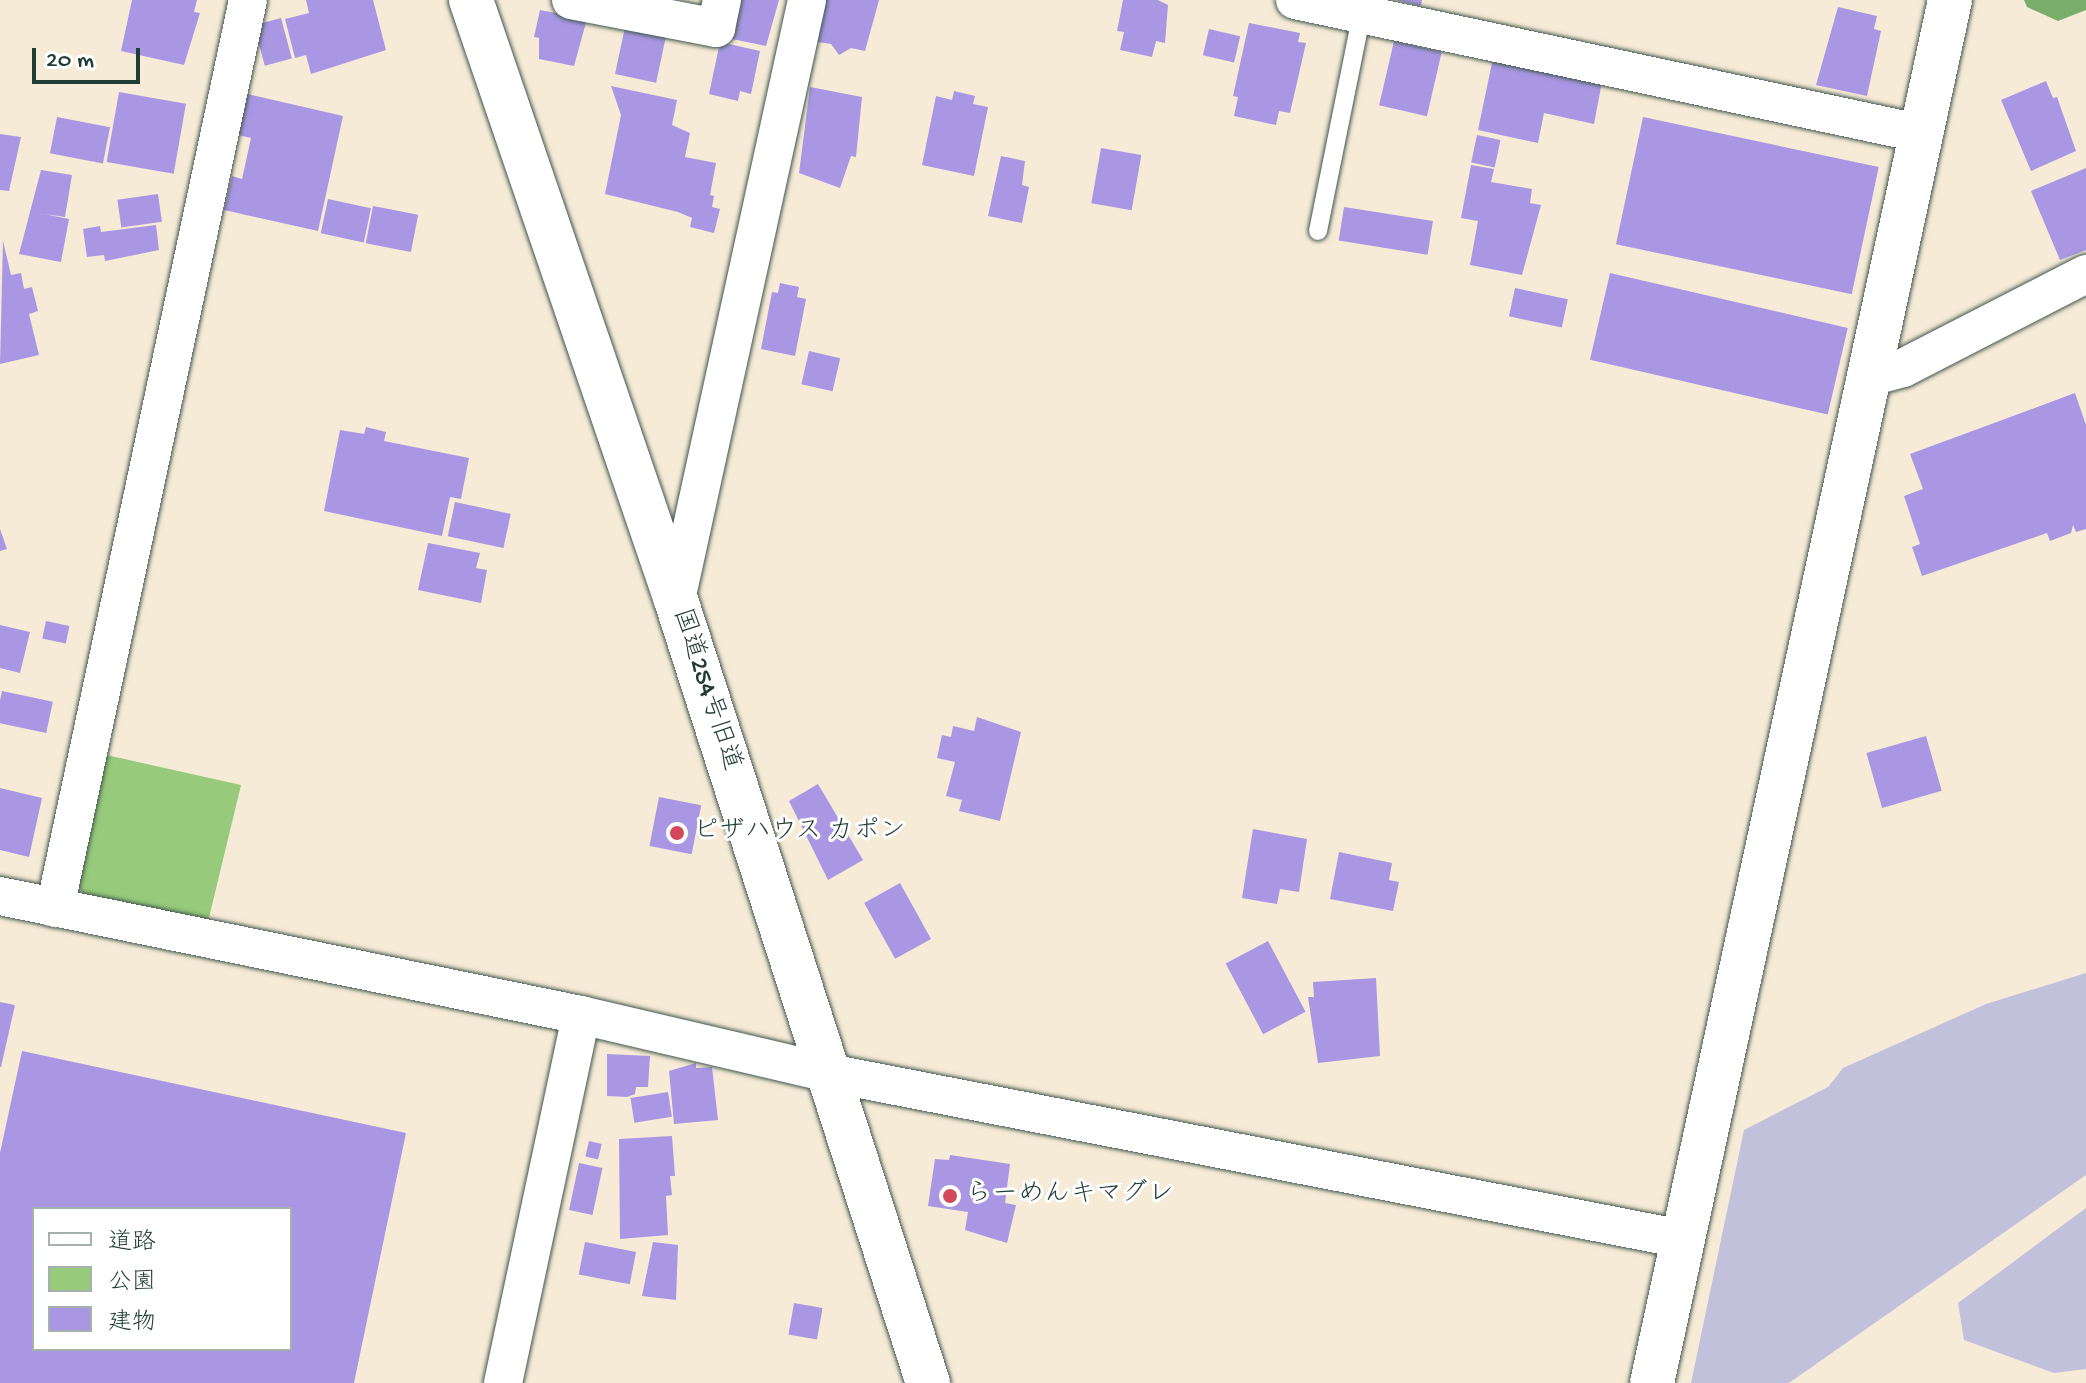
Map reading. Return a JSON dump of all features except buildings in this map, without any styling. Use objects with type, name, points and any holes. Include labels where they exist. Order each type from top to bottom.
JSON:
[{"type":"street","points":[[55,908],[248,0]]},
{"type":"street","name":"国道254号旧道","points":[[471,0],[676,600],[928,1383]]},
{"type":"street","points":[[571,0],[716,28],[722,0]]},
{"type":"street","points":[[676,600],[807,0]]},
{"type":"street","points":[[1295,0],[1923,134]]},
{"type":"street","points":[[1652,1383],[1950,0]]},
{"type":"street","points":[[1870,377],[1903,368],[2086,274]]},
{"type":"street","points":[[0,896],[581,1015],[829,1073],[1682,1239]]},
{"type":"street","points":[[503,1383],[581,1015]]},
{"type":"lane","points":[[1318,231],[1362,13]]},
{"type":"shaded area","points":[[2086,973],[2086,1175],[1789,1383],[1691,1383],[1744,1130],[1828,1087],[1843,1068],[1986,1004]]},
{"type":"shaded area","points":[[2086,1208],[2086,1369],[2054,1373],[1964,1340],[1958,1303]]},
{"type":"green space","points":[[2024,0],[2086,0],[2086,10],[2058,21],[2027,7]]},
{"type":"green space","points":[[102,754],[241,785],[207,926],[86,898],[75,881]]},
{"type":"place","name":"ピザハウス カポン","points":[[677,833]]},
{"type":"place","name":"らーめんキマグレ","points":[[950,1196]]}]
